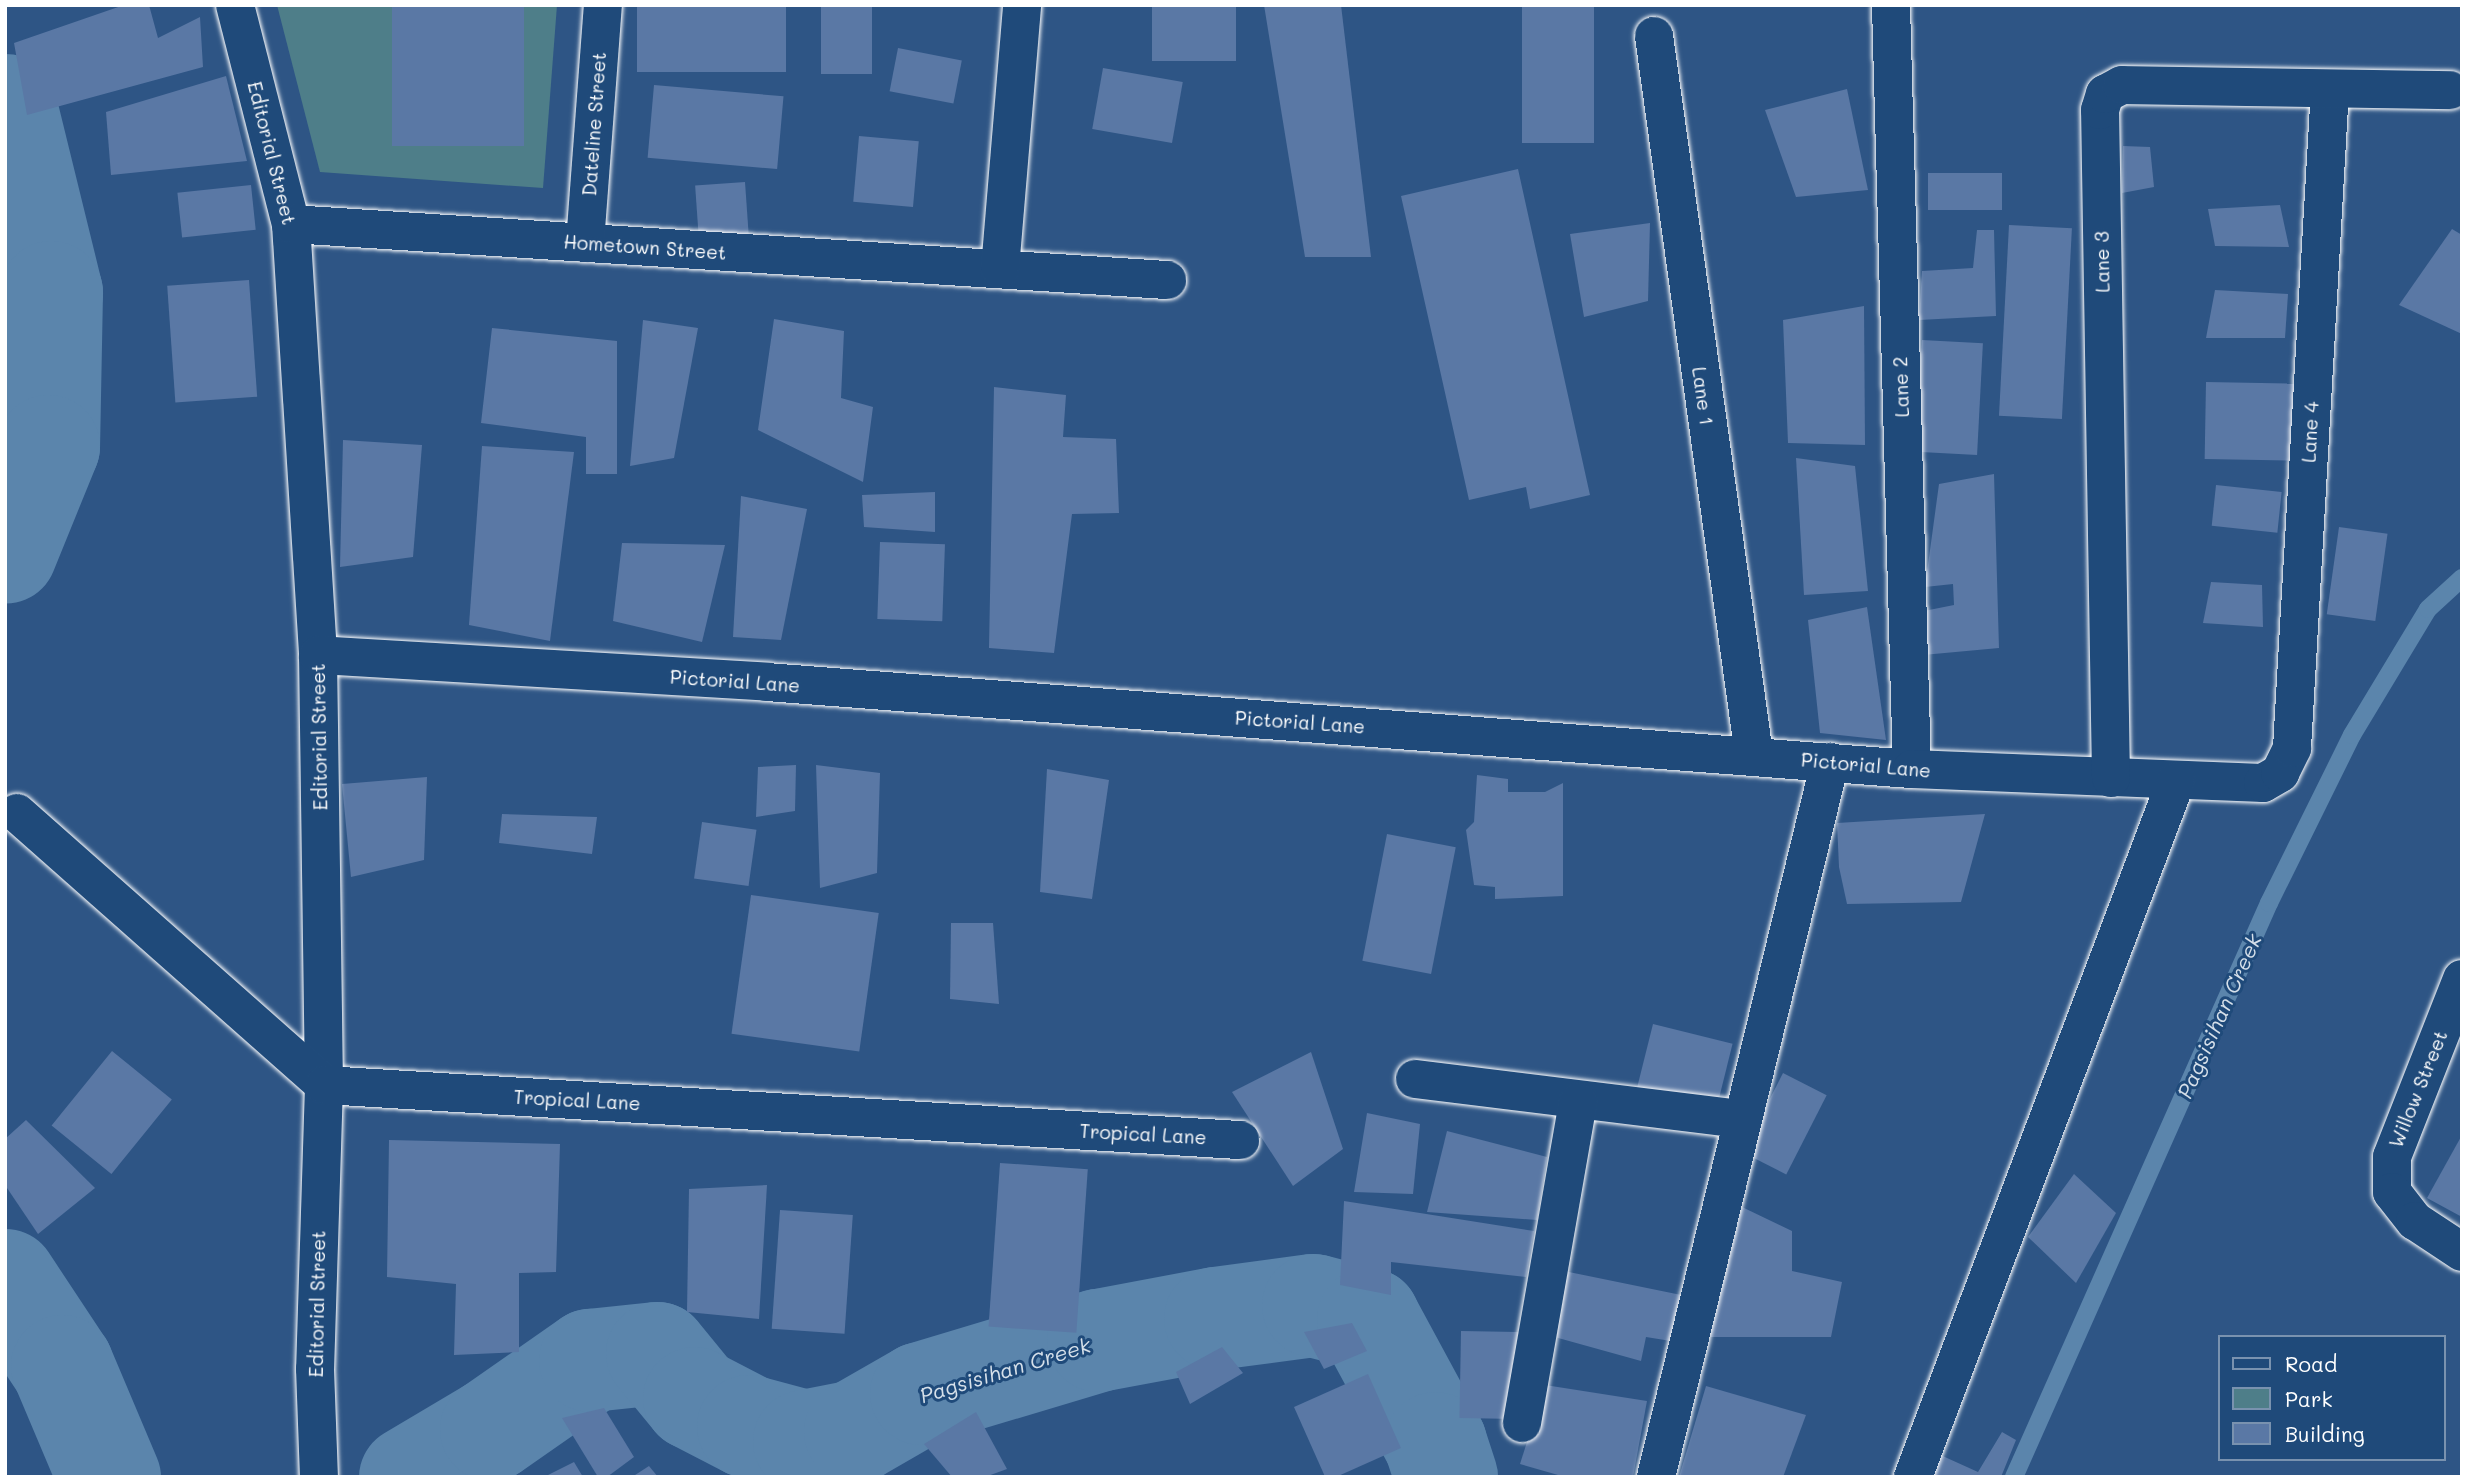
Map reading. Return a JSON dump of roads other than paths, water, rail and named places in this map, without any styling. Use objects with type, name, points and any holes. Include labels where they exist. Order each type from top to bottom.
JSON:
[{"type":"street","name":"Editorial Street","points":[[235,5],[291,224],[318,655],[324,1085],[315,1369],[319,1477]]},
{"type":"street","name":"Dateline Street","points":[[584,243],[603,5]]},
{"type":"street","points":[[1000,270],[1022,5]]},
{"type":"street","name":"Lane 2","points":[[1891,5],[1912,769]]},
{"type":"street","name":"Lane 1","points":[[1654,36],[1754,755]]},
{"type":"street","name":"Lane 3","points":[[2111,778],[2100,110],[2105,94],[2122,85],[2450,90]]},
{"type":"street","name":"Lane 4","points":[[2280,773],[2292,748],[2330,89]]},
{"type":"street","name":"Hometown Street","points":[[291,224],[1167,280]]},
{"type":"street","name":"Pictorial Lane","points":[[318,655],[780,683],[1912,769],[2263,783],[2280,773]]},
{"type":"street","points":[[1656,1477],[1830,762]]},
{"type":"street","points":[[1913,1477],[2176,781]]},
{"type":"street","points":[[17,813],[324,1085]]},
{"type":"street","name":"Willow Street","points":[[2462,979],[2392,1157],[2392,1192],[2415,1221],[2462,1252]]},
{"type":"street","points":[[1415,1079],[1578,1102],[1743,1119]]},
{"type":"street","name":"Tropical Lane","points":[[324,1085],[1240,1140]]},
{"type":"street","points":[[1522,1423],[1578,1102]]},
{"type":"waterway","name":"Pagsisihan Creek","points":[[5,105],[51,292],[48,446],[5,552]]},
{"type":"waterway","name":"Pagsisihan Creek","points":[[2014,1477],[2269,903],[2352,735],[2428,609],[2462,578]]},
{"type":"waterway","name":"Pagsisihan Creek","points":[[5,1280],[62,1366],[109,1477]]},
{"type":"waterway","name":"Pagsisihan Creek","points":[[410,1477],[491,1429],[590,1360],[657,1353],[694,1398],[748,1426],[804,1441],[855,1431],[921,1393],[1098,1340],[1215,1318],[1313,1305],[1368,1319],[1435,1443],[1446,1477]]}]
